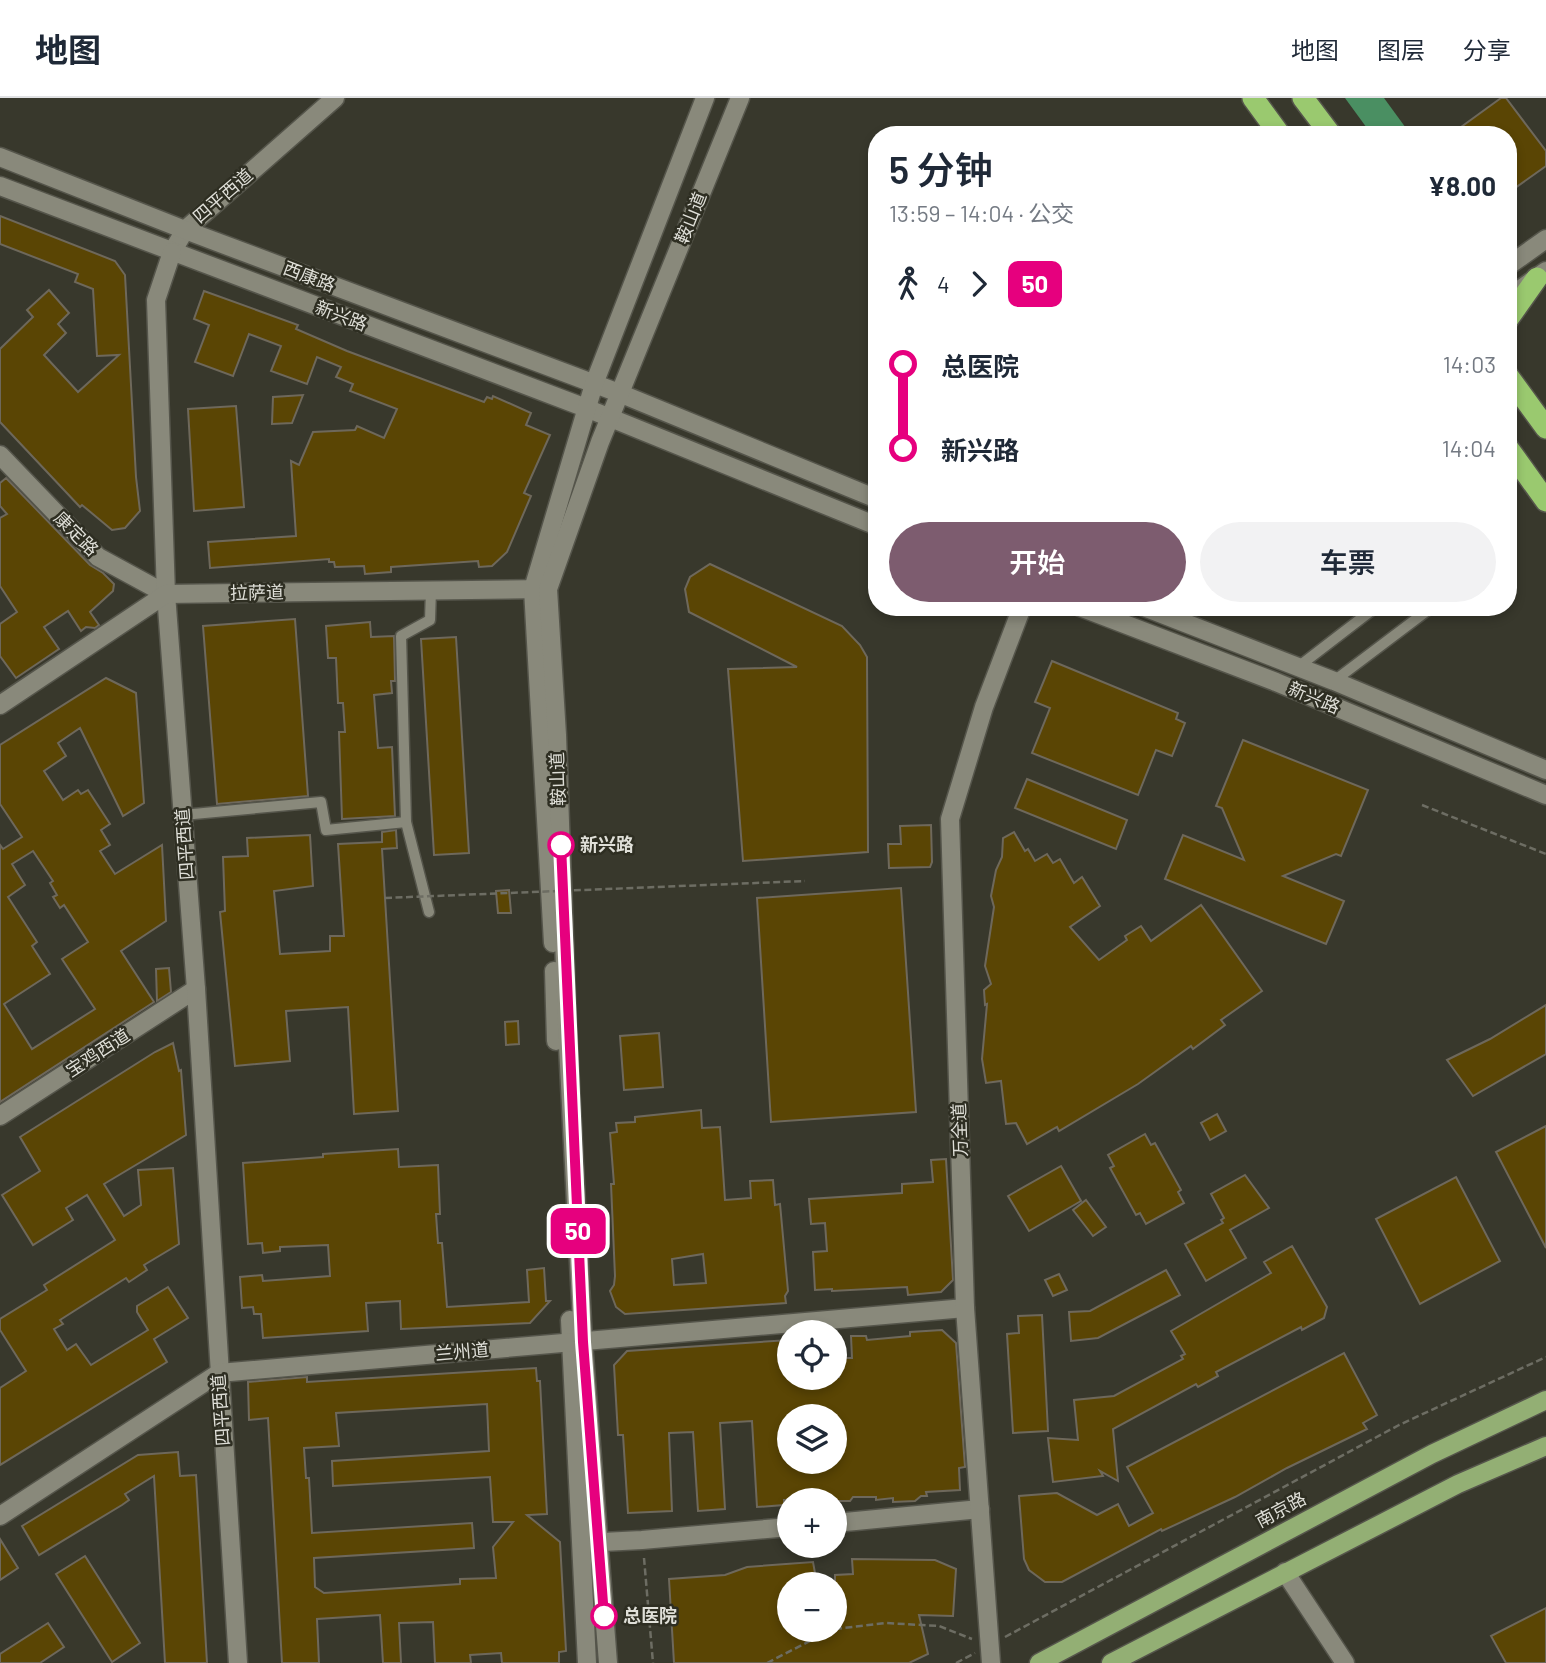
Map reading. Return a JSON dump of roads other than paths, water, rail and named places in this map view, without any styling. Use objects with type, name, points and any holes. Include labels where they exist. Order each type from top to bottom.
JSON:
[{"type":"highway","points":[[1253,98],[1273,126]]},
{"type":"highway","points":[[1303,98],[1324,126]]},
{"type":"highway","points":[[1517,306],[1541,275]]},
{"type":"highway","points":[[1517,388],[1546,428]]},
{"type":"highway","points":[[1517,461],[1546,501]]},
{"type":"main road","name":"南京路","points":[[1039,1663],[1432,1454],[1546,1400]]},
{"type":"main road","points":[[1111,1663],[1458,1484],[1546,1446]]},
{"type":"street","name":"四平西道","points":[[238,1663],[196,989],[166,594],[156,300],[172,253],[184,230],[335,98]]},
{"type":"street","name":"鞍山道","points":[[608,1663],[590,1543],[577,1342],[557,735],[540,589],[594,384],[705,98]]},
{"type":"street","name":"鞍山道","points":[[540,589],[740,98]]},
{"type":"street","name":"西康路","points":[[0,157],[184,230],[619,393],[868,495]]},
{"type":"street","name":"新兴路","points":[[0,186],[586,408],[868,522]]},
{"type":"street","points":[[1517,261],[1546,239]]},
{"type":"street","points":[[1517,292],[1541,275]]},
{"type":"street","name":"康定路","points":[[0,455],[98,557],[166,594]]},
{"type":"street","name":"拉萨道","points":[[166,594],[540,589]]},
{"type":"street","points":[[0,705],[166,594]]},
{"type":"street","name":"万全道","points":[[990,1655],[965,1308],[950,819],[984,707],[1019,616]]},
{"type":"street","name":"新兴路","points":[[1104,616],[1276,682],[1546,795]]},
{"type":"street","points":[[1167,616],[1334,681],[1546,770]]},
{"type":"street","name":"宝鸡西道","points":[[0,1116],[196,989]]},
{"type":"street","name":"兰州道","points":[[0,1516],[219,1373],[965,1308]]},
{"type":"street","points":[[847,1522],[980,1509]]},
{"type":"street","points":[[590,1543],[777,1528]]},
{"type":"street","name":"鞍山道","points":[[587,1663],[590,1543]]},
{"type":"street","points":[[1285,1572],[1345,1663]]},
{"type":"lane","points":[[429,912],[405,822],[401,636],[430,620],[431,590]]},
{"type":"lane","points":[[1298,667],[1364,616]]},
{"type":"lane","points":[[1334,681],[1420,616]]},
{"type":"lane","points":[[183,816],[321,802],[326,830],[405,822]]},
{"type":"place","name":"新兴路","points":[[561,845]]},
{"type":"place","name":"总医院","points":[[604,1616]]}]
